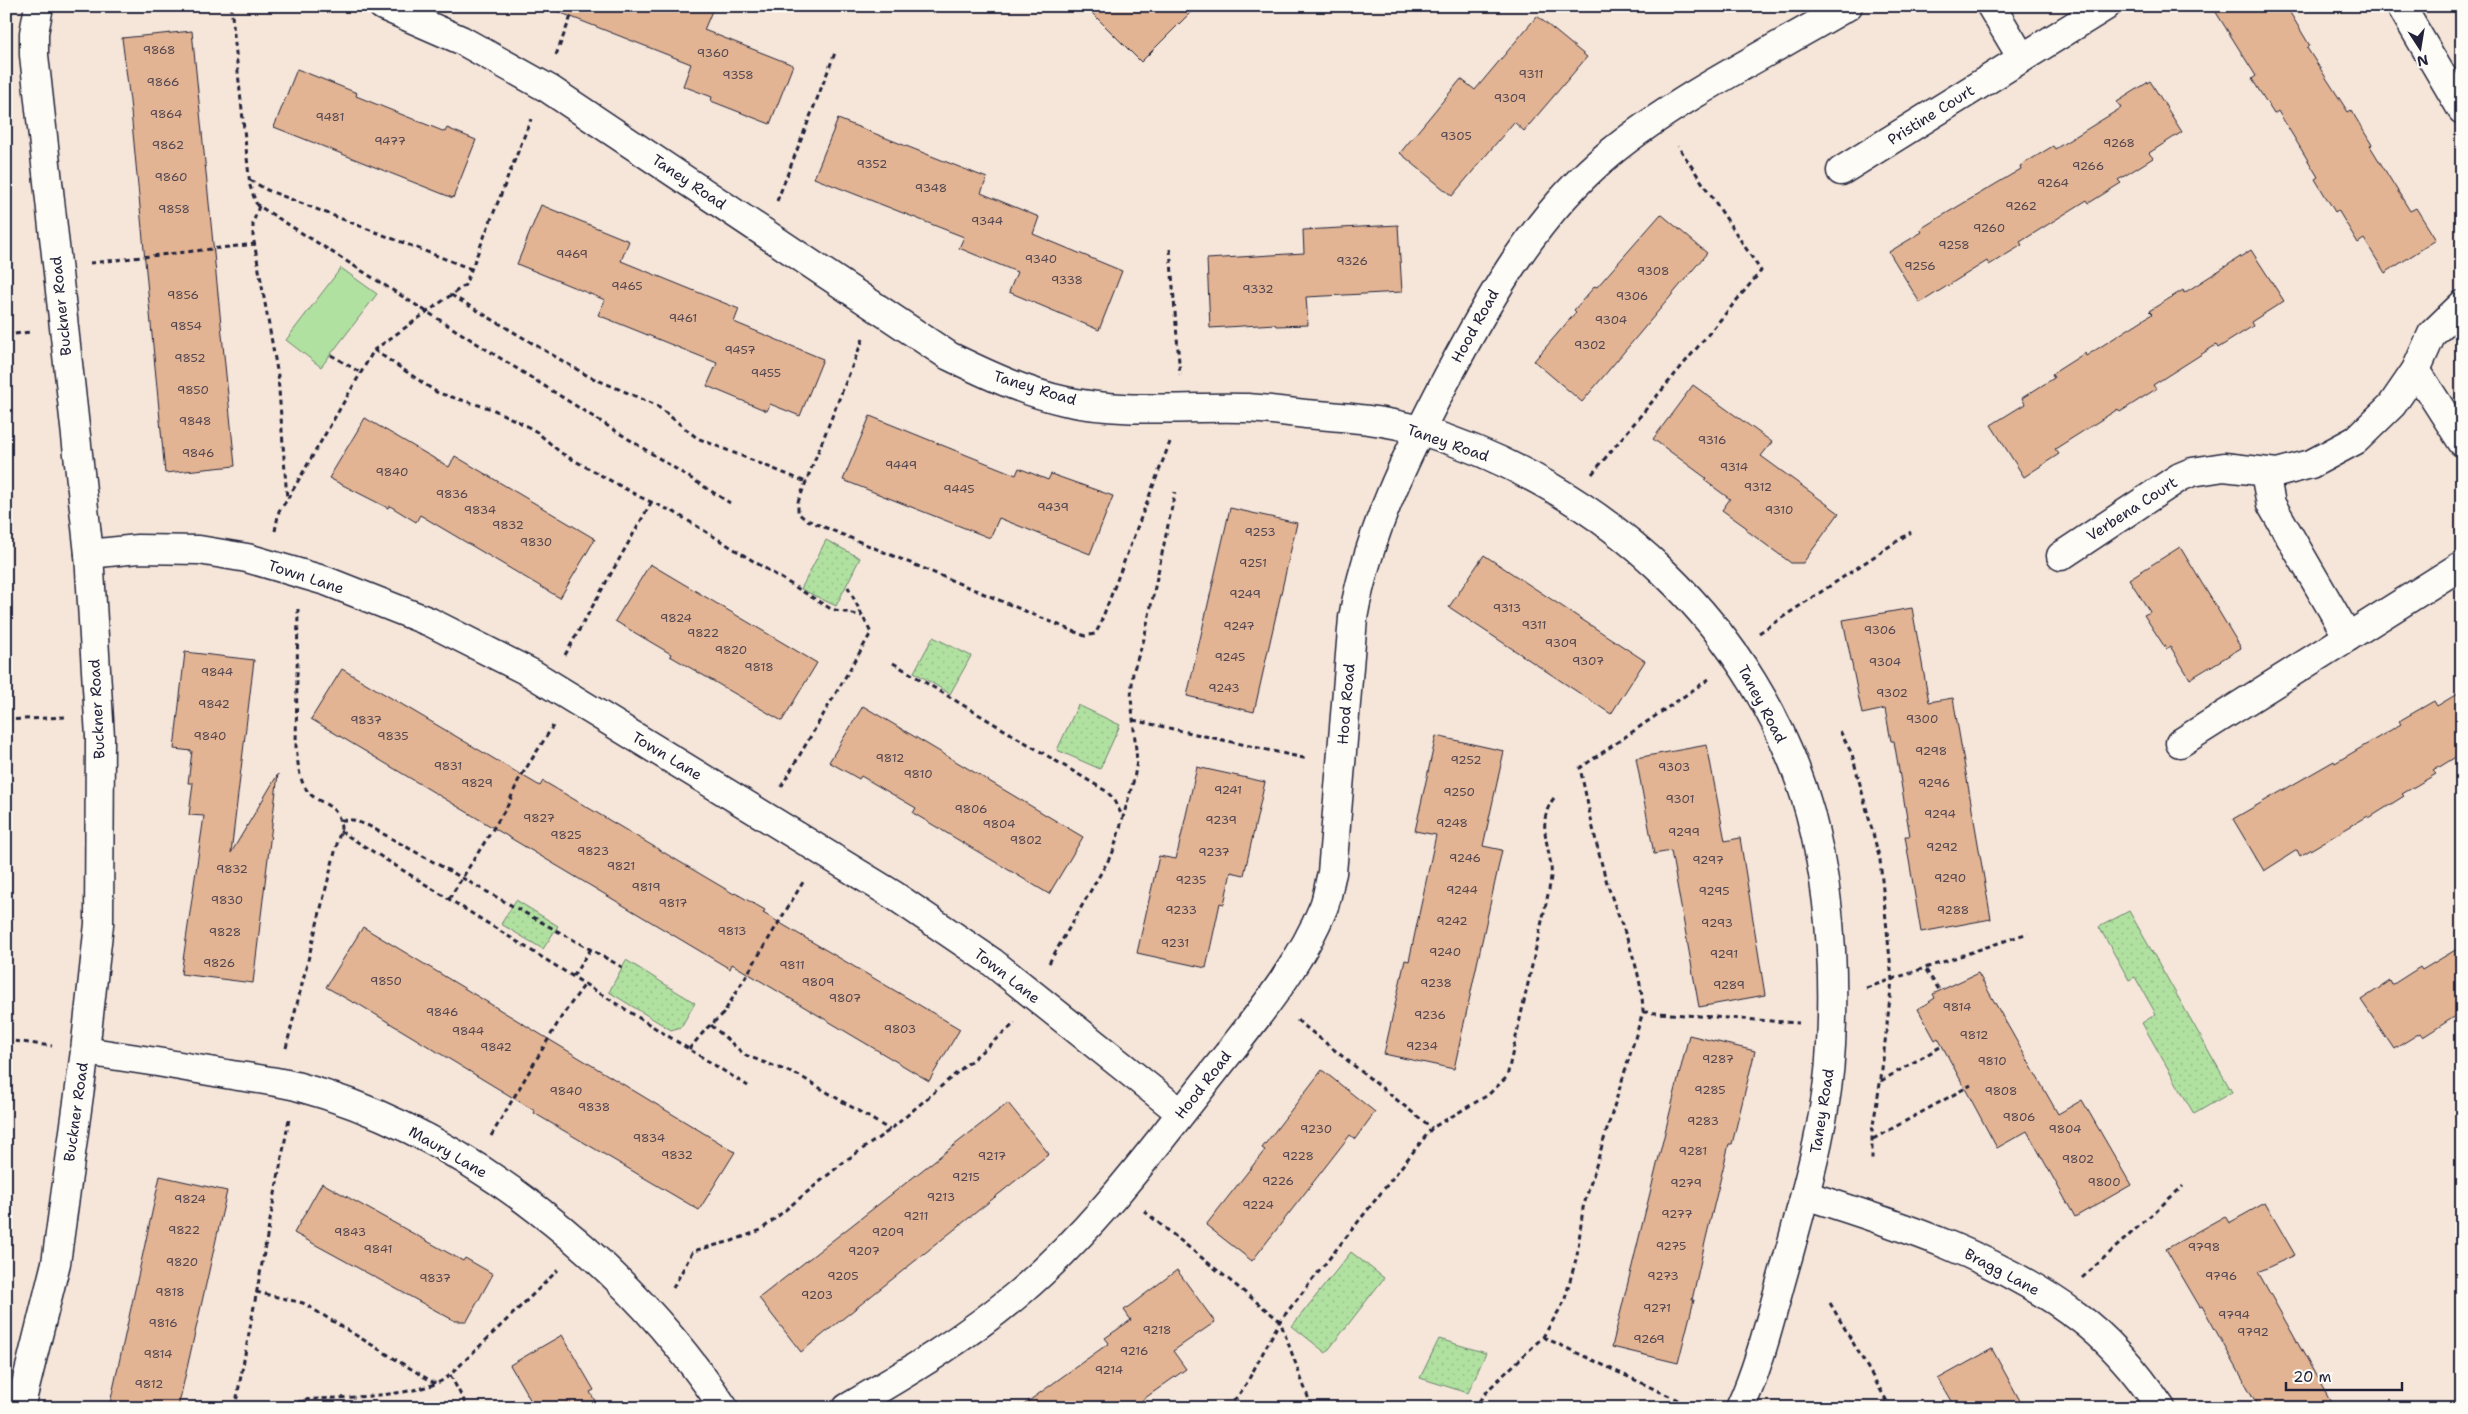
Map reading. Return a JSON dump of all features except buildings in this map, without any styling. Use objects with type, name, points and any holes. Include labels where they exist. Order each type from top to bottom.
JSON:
[{"type":"street","name":"Buckner Road","points":[[20,1408],[56,1263],[85,1051],[99,915],[100,737],[89,554],[34,55],[34,33],[39,6]]},
{"type":"street","name":"Taney Road","points":[[383,6],[461,40],[544,86],[948,356],[1005,383],[1065,401],[1128,409],[1251,408],[1352,418],[1419,430],[1506,464],[1571,499],[1634,545],[1688,596],[1735,655],[1766,704],[1796,772],[1810,814],[1828,909],[1833,971],[1826,1095],[1818,1146],[1757,1364],[1740,1408]]},
{"type":"street","name":"Hood Road","points":[[847,1408],[930,1358],[980,1325],[1021,1292],[1073,1242],[1119,1191],[1181,1113],[1270,998],[1292,966],[1325,904],[1332,872],[1353,618],[1360,583],[1390,496],[1419,430],[1506,270],[1558,203],[1608,154],[1658,117],[1848,6]]},
{"type":"street","points":[[1991,6],[2022,58]]},
{"type":"street","name":"Pristine Court","points":[[1841,172],[2106,6]]},
{"type":"street","points":[[2401,6],[2462,110]]},
{"type":"street","name":"Verbena Court","points":[[2061,556],[2180,477],[2192,472],[2224,467],[2277,473],[2312,464],[2356,440],[2392,405],[2416,370],[2432,334],[2462,305]]},
{"type":"street","points":[[2416,370],[2462,442]]},
{"type":"street","points":[[2265,472],[2272,504],[2348,638]]},
{"type":"street","name":"Town Lane","points":[[89,554],[138,549],[199,550],[247,558],[326,581],[430,622],[560,690],[895,896],[992,962],[1181,1113]]},
{"type":"street","points":[[2180,743],[2462,566]]},
{"type":"street","name":"Maury Lane","points":[[85,1051],[286,1084],[390,1120],[474,1164],[606,1267],[656,1318],[704,1378],[724,1408]]},
{"type":"street","name":"Bragg Lane","points":[[1805,1195],[1947,1243],[2006,1272],[2078,1317],[2126,1361],[2161,1408]]},
{"type":"path","points":[[231,6],[250,180],[252,194],[259,206],[730,503]]},
{"type":"path","points":[[268,564],[279,511],[374,350],[465,285],[575,6]]},
{"type":"path","points":[[764,233],[835,53]]},
{"type":"path","points":[[1571,499],[1761,271],[1658,117]]},
{"type":"path","points":[[250,180],[267,190],[471,269]]},
{"type":"path","points":[[259,206],[253,223],[278,376],[287,500]]},
{"type":"path","points":[[119,260],[255,244]]},
{"type":"path","points":[[876,307],[806,482],[797,508],[798,513],[805,519],[1090,636],[1095,634],[1099,627],[1183,409],[1170,249]]},
{"type":"path","points":[[451,295],[588,376],[656,405],[697,438],[806,482]]},
{"type":"path","points":[[374,350],[438,393],[492,409],[523,424],[537,432],[560,453],[640,497],[674,512],[765,566],[831,609],[862,616]]},
{"type":"path","points":[[331,355],[360,373]]},
{"type":"path","points":[[656,1318],[693,1251],[732,1241],[761,1230],[845,1160],[890,1130],[1036,997],[1113,852],[1123,817],[1137,761],[1133,720],[1133,672],[1144,639],[1175,492]]},
{"type":"path","points":[[449,899],[462,878],[560,690],[652,501]]},
{"type":"path","points":[[1473,1408],[1492,1386],[1543,1337],[1564,1302],[1577,1256],[1583,1208],[1643,1012],[1643,1000],[1628,935],[1605,875],[1580,768],[1735,655],[1911,532]]},
{"type":"path","points":[[234,1408],[256,1292],[286,1084],[341,820],[334,809],[310,794],[305,788],[299,765],[296,747],[299,573]]},
{"type":"path","points":[[764,815],[871,633],[847,585]]},
{"type":"path","points":[[893,663],[1106,792],[1112,797],[1123,817]]},
{"type":"path","points":[[6,720],[49,718]]},
{"type":"path","points":[[1133,720],[1341,766]]},
{"type":"path","points":[[1840,731],[1852,754],[1880,860],[1892,980],[1881,1081],[1872,1130],[1872,1161]]},
{"type":"path","points":[[1228,1408],[1244,1388],[1280,1321],[1432,1128],[1488,1095],[1507,1077],[1549,890],[1552,867],[1546,845],[1544,825],[1549,803],[1554,798]]},
{"type":"path","points":[[341,820],[353,820],[369,826],[622,967]]},
{"type":"path","points":[[340,831],[748,1086]]},
{"type":"path","points":[[689,1049],[723,1014],[822,851]]},
{"type":"path","points":[[1643,1012],[1832,1012],[1892,980],[1926,970],[2028,933]]},
{"type":"path","points":[[573,976],[591,949]]},
{"type":"path","points":[[1926,970],[1940,991]]},
{"type":"path","points":[[474,1164],[562,1016],[585,984]]},
{"type":"path","points":[[1270,998],[1432,1128]]},
{"type":"path","points":[[711,1025],[745,1054],[806,1079],[890,1130]]},
{"type":"path","points":[[6,1040],[85,1051]]},
{"type":"path","points":[[1881,1081],[1886,1080],[1942,1046]]},
{"type":"path","points":[[1873,1139],[1971,1085]]},
{"type":"path","points":[[2056,1302],[2183,1186]]},
{"type":"path","points":[[1119,1191],[1280,1321],[1312,1408]]},
{"type":"path","points":[[288,1408],[302,1400],[415,1390],[437,1384],[450,1375],[582,1247]]},
{"type":"path","points":[[256,1292],[303,1303],[437,1384]]},
{"type":"path","points":[[1830,1303],[1891,1408]]},
{"type":"path","points":[[1543,1337],[1695,1408]]},
{"type":"path","points":[[450,1375],[468,1408]]},
{"type":"path","points":[[302,1400],[307,1408]]},
{"type":"green space","points":[[341,268],[377,294],[321,367],[286,340]]},
{"type":"green space","points":[[826,540],[860,558],[836,606],[801,589]]},
{"type":"green space","points":[[933,637],[971,656],[950,694],[914,672]]},
{"type":"green space","points":[[1078,705],[1120,725],[1100,769],[1057,750]]},
{"type":"green space","points":[[516,900],[558,926],[543,949],[501,924]]},
{"type":"green space","points":[[2129,911],[2232,1092],[2194,1114],[2142,1023],[2156,1014],[2135,977],[2129,980],[2099,927]]},
{"type":"green space","points":[[626,960],[695,1003],[681,1027],[671,1030],[609,992]]},
{"type":"green space","points":[[1351,1252],[1384,1278],[1326,1353],[1292,1326]]},
{"type":"green space","points":[[1439,1339],[1486,1353],[1468,1393],[1420,1378]]}]
